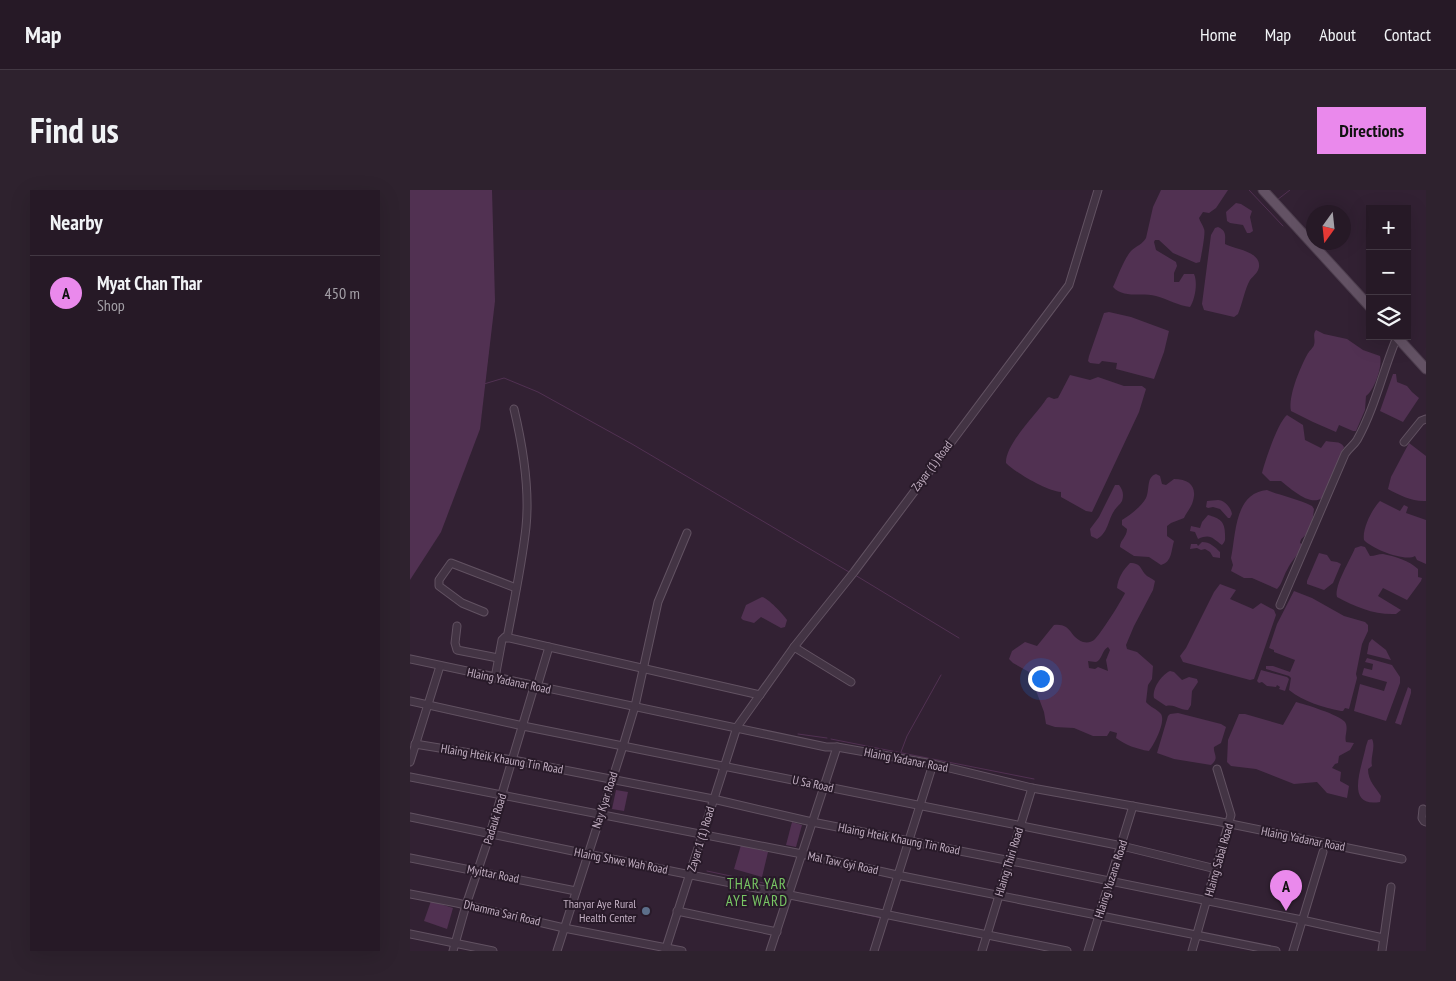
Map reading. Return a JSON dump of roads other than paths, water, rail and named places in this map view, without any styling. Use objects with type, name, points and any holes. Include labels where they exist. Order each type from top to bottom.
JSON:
[{"type":"main road","points":[[1263,190],[1366,303]]},
{"type":"main road","points":[[1401,340],[1426,369]]},
{"type":"street","name":"Zayar (1) Road","points":[[736,728],[794,647],[851,575],[1068,285],[1098,190]]},
{"type":"street","points":[[1280,605],[1345,454],[1349,447],[1357,440],[1371,408],[1396,340]]},
{"type":"street","points":[[507,638],[526,527],[527,502],[522,445],[514,409]]},
{"type":"street","points":[[1404,442],[1421,421],[1426,419]]},
{"type":"street","name":"Nay Kyar Road","points":[[557,951],[624,746],[635,706],[658,602],[687,533]]},
{"type":"street","points":[[484,612],[462,603],[439,586],[439,580],[451,563],[516,588]]},
{"type":"street","points":[[457,626],[455,643],[458,650],[498,658]]},
{"type":"street","points":[[495,678],[502,640],[507,638],[760,695]]},
{"type":"street","name":"Padauk Road","points":[[455,947],[466,905],[548,647]]},
{"type":"street","points":[[794,647],[851,682]]},
{"type":"street","name":"Hlaing Yadanar Road","points":[[410,659],[736,728],[826,746],[933,764],[1032,788],[1229,824],[1402,859]]},
{"type":"street","points":[[410,762],[414,741],[428,706],[440,666]]},
{"type":"street","name":"U Sa Road","points":[[410,701],[523,726],[1122,846],[1216,869]]},
{"type":"street","name":"Zayar 1 (1) Road","points":[[665,949],[736,728]]},
{"type":"street","name":"Hlaing Hteik Khaung Tin Road","points":[[414,741],[713,799],[812,822],[1011,860],[1383,938]]},
{"type":"street","points":[[770,951],[837,747]]},
{"type":"street","points":[[874,951],[933,764]]},
{"type":"street","name":"Hlaing Sabal Road","points":[[1192,951],[1231,815],[1217,769]]},
{"type":"street","name":"Mal Taw Gyi Road","points":[[410,777],[600,816],[802,854],[897,875],[1276,951]]},
{"type":"street","name":"Hlaing Thiri Road","points":[[982,951],[1032,788]]},
{"type":"street","name":"Hlaing Yuzana Road","points":[[1088,951],[1134,806]]},
{"type":"street","points":[[1423,809],[1422,818],[1426,822]]},
{"type":"street","name":"Hlaing Shwe Wah Road","points":[[410,817],[690,874],[885,917],[1067,951]]},
{"type":"street","points":[[1294,951],[1323,852]]},
{"type":"street","name":"Myittar Road","points":[[410,858],[576,891]]},
{"type":"street","points":[[1382,951],[1391,887]]},
{"type":"street","name":"Dhamma Sari Road","points":[[410,894],[564,928],[682,951]]},
{"type":"street","points":[[677,911],[777,932]]},
{"type":"street","points":[[410,934],[455,947],[493,951]]},
{"type":"waterway","points":[[1249,190],[1283,226]]},
{"type":"waterway","points":[[1277,200],[1290,190]]},
{"type":"waterway","points":[[484,384],[504,378],[538,392],[632,444],[849,572]]},
{"type":"waterway","points":[[855,575],[959,638]]},
{"type":"waterway","points":[[901,752],[907,736],[941,675]]},
{"type":"waterway","points":[[798,734],[827,738]]},
{"type":"waterway","points":[[831,739],[1034,779]]},
{"type":"waterway","points":[[707,871],[787,888]]},
{"type":"waterway","points":[[790,899],[798,900]]},
{"type":"waterway","points":[[836,908],[881,918]]},
{"type":"waterway","points":[[946,930],[957,933]]},
{"type":"waterway","points":[[964,934],[983,938]]},
{"type":"place","name":"Tharyar Aye Rural Health Center","points":[[646,911]]},
{"type":"place","name":"Myat Chan Thar","points":[[1286,911]]},
{"type":"district","name":"THAR YAR AYE WARD","points":[[757,892]]}]
